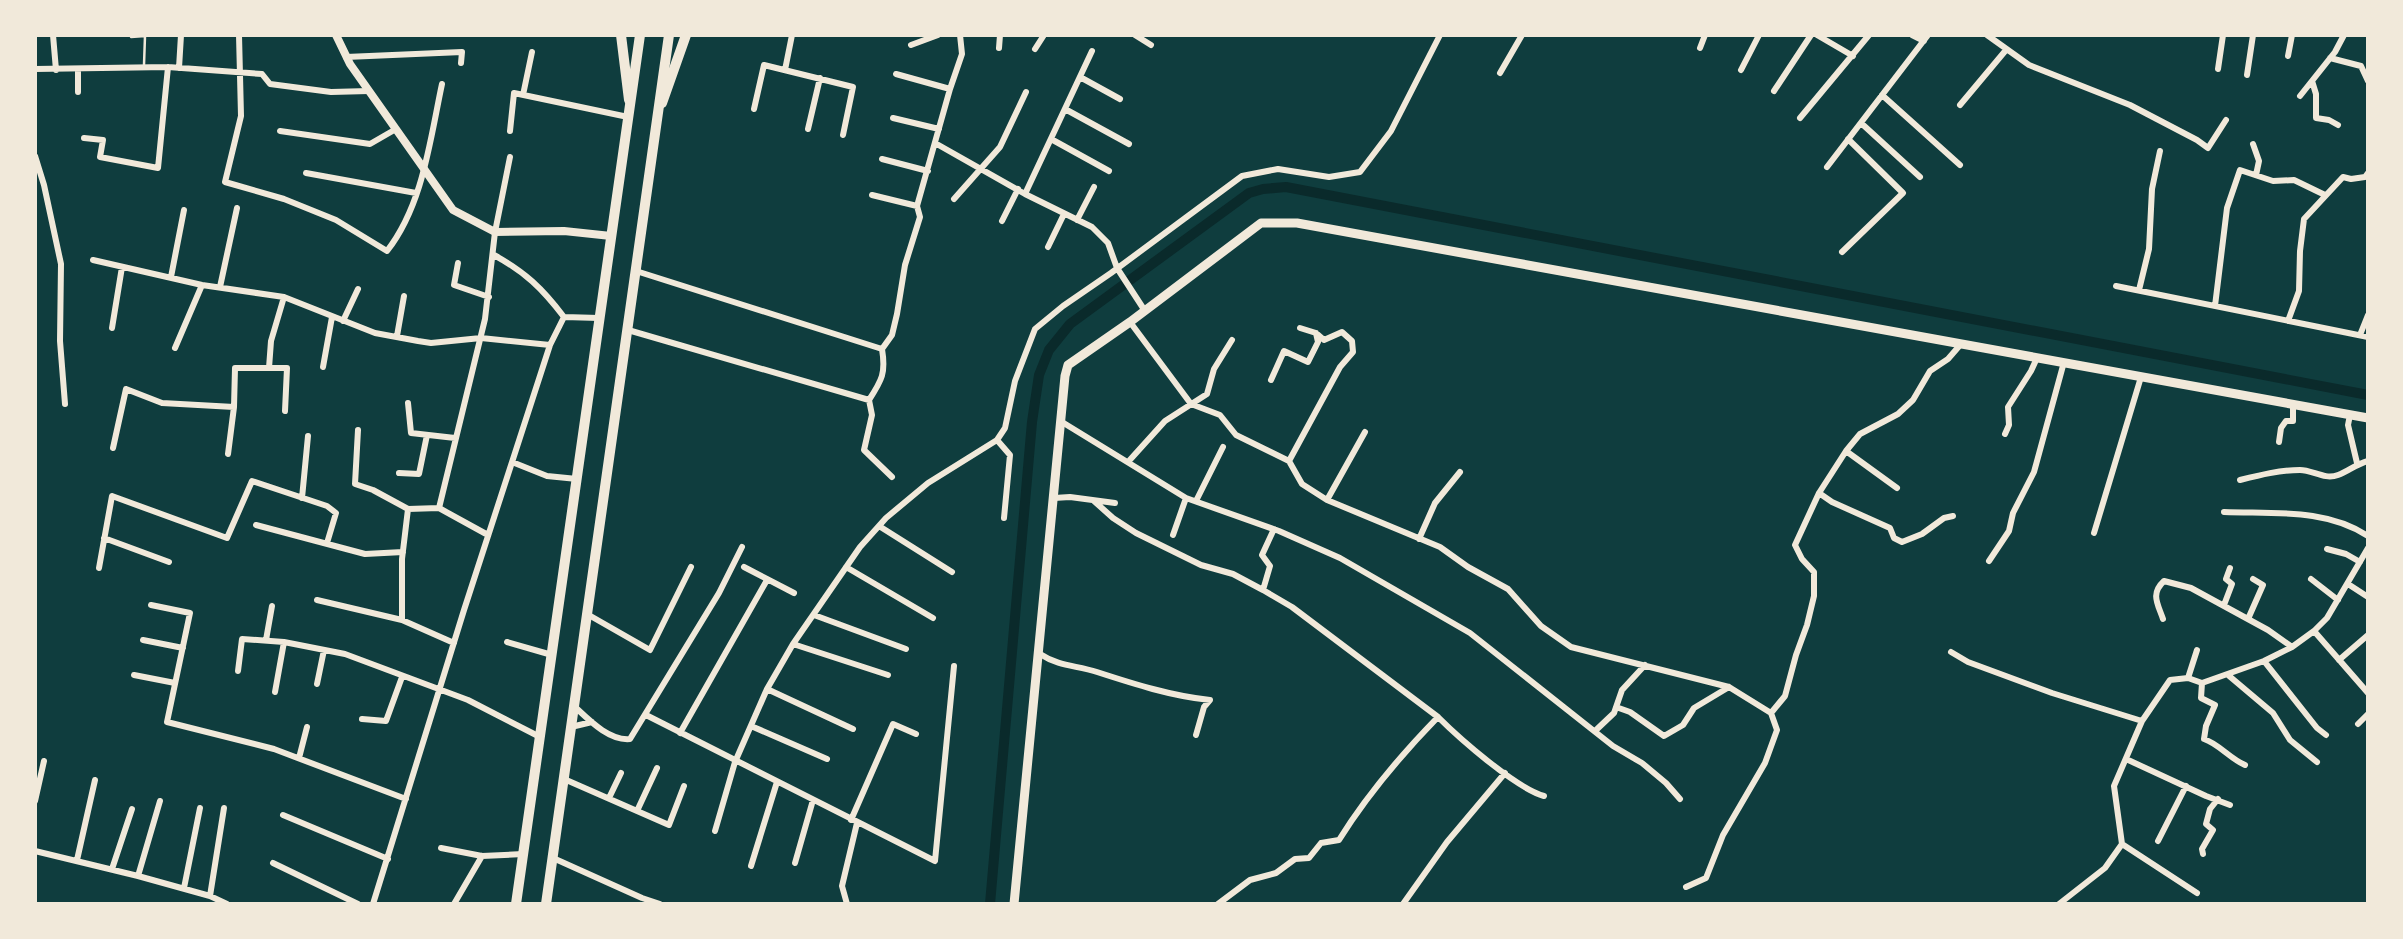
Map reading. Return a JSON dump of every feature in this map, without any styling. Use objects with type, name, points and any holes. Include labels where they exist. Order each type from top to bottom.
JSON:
[{"type":"highway","points":[[516,904],[640,35]]},
{"type":"highway","points":[[546,904],[669,35]]},
{"type":"main road","points":[[621,35],[629,111]]},
{"type":"main road","points":[[659,110],[687,35]]},
{"type":"main road","points":[[1014,904],[1068,365],[1130,322],[1261,223],[1297,223],[2368,418]]},
{"type":"street","points":[[53,35],[56,70]]},
{"type":"street","points":[[179,68],[181,35]]},
{"type":"street","points":[[239,35],[241,116],[225,182],[284,199],[336,220],[387,251],[413,205],[442,84]]},
{"type":"street","points":[[785,70],[792,35]]},
{"type":"street","points":[[911,45],[938,35]]},
{"type":"street","points":[[892,477],[864,450],[872,415],[869,400],[883,380],[885,363],[882,349],[892,335],[898,314],[905,265],[920,216],[918,206],[934,143],[962,54],[960,35]]},
{"type":"street","points":[[999,48],[1000,35]]},
{"type":"street","points":[[1035,49],[1044,35]]},
{"type":"street","points":[[1135,35],[1151,45]]},
{"type":"street","points":[[715,831],[735,762],[793,643],[860,547],[879,526],[928,483],[997,440],[1004,428],[1015,381],[1035,329],[1242,176],[1278,169],[1329,177],[1360,172],[1391,131],[1440,35]]},
{"type":"street","points":[[1500,73],[1522,35]]},
{"type":"street","points":[[1700,48],[1705,35]]},
{"type":"street","points":[[1741,70],[1759,35]]},
{"type":"street","points":[[1774,91],[1811,35]]},
{"type":"street","points":[[1817,35],[1853,56]]},
{"type":"street","points":[[1800,118],[1869,35]]},
{"type":"street","points":[[1827,167],[1926,38],[1912,35]]},
{"type":"street","points":[[1987,35],[2029,65],[2130,105],[2208,148],[2226,120]]},
{"type":"street","points":[[2218,69],[2223,35]]},
{"type":"street","points":[[2247,75],[2253,35]]},
{"type":"street","points":[[2288,56],[2292,35]]},
{"type":"street","points":[[2300,96],[2330,58],[2344,35]]},
{"type":"street","points":[[339,36],[346,57],[453,210],[495,232],[564,231],[611,236]]},
{"type":"street","points":[[1960,106],[2006,50]]},
{"type":"street","points":[[1026,194],[1092,51]]},
{"type":"street","points":[[346,57],[462,52],[461,63]]},
{"type":"street","points":[[523,95],[532,52]]},
{"type":"street","points":[[2330,58],[2361,66],[2368,81]]},
{"type":"street","points":[[754,109],[764,65],[853,87],[843,135]]},
{"type":"street","points":[[35,69],[168,67],[262,74],[270,84],[331,92],[369,91]]},
{"type":"street","points":[[84,138],[103,140],[100,157],[158,168],[168,67]]},
{"type":"street","points":[[78,69],[78,92]]},
{"type":"street","points":[[896,74],[950,89]]},
{"type":"street","points":[[1080,77],[1120,99]]},
{"type":"street","points":[[808,130],[820,78]]},
{"type":"street","points":[[2312,81],[2316,94],[2316,118],[2339,125]]},
{"type":"street","points":[[954,199],[1000,147],[1026,92]]},
{"type":"street","points":[[510,131],[514,93],[629,111]]},
{"type":"street","points":[[1882,95],[1960,165]]},
{"type":"street","points":[[1065,109],[1129,145]]},
{"type":"street","points":[[893,118],[939,129]]},
{"type":"street","points":[[1861,123],[1920,177]]},
{"type":"street","points":[[280,131],[370,144],[396,129]]},
{"type":"street","points":[[1051,139],[1109,171]]},
{"type":"street","points":[[1842,252],[1903,193],[1848,139]]},
{"type":"street","points":[[934,143],[1092,227],[1108,243],[1117,268],[1144,311]]},
{"type":"street","points":[[2253,144],[2259,161],[2256,175]]},
{"type":"street","points":[[2139,290],[2149,249],[2152,189],[2160,151]]},
{"type":"street","points":[[35,156],[61,264],[60,341],[65,404]]},
{"type":"street","points":[[439,509],[481,338],[489,297],[495,232],[510,157]]},
{"type":"street","points":[[882,159],[928,171]]},
{"type":"street","points":[[2215,306],[2227,208],[2240,170],[2273,181],[2294,180],[2325,195]]},
{"type":"street","points":[[306,173],[416,193]]},
{"type":"street","points":[[2288,321],[2299,291],[2304,219],[2343,177],[2365,177],[2368,173]]},
{"type":"street","points":[[1077,220],[1094,187]]},
{"type":"street","points":[[1002,221],[1018,190]]},
{"type":"street","points":[[872,195],[918,206]]},
{"type":"street","points":[[220,287],[237,208]]},
{"type":"street","points":[[171,277],[184,210]]},
{"type":"street","points":[[1048,247],[1064,214]]},
{"type":"street","points":[[494,255],[524,272],[545,292],[564,317]]},
{"type":"street","points":[[93,260],[202,285],[284,297],[375,333],[431,343],[481,338],[551,345]]},
{"type":"street","points":[[458,263],[454,285],[489,297]]},
{"type":"street","points":[[112,328],[122,267]]},
{"type":"street","points":[[636,271],[882,349]]},
{"type":"street","points":[[175,348],[202,285]]},
{"type":"street","points":[[2116,286],[2364,336],[2368,315]]},
{"type":"street","points":[[343,321],[358,289]]},
{"type":"street","points":[[397,337],[404,296]]},
{"type":"street","points":[[268,368],[271,341],[284,297]]},
{"type":"street","points":[[323,367],[332,317]]},
{"type":"street","points":[[564,317],[599,318]]},
{"type":"street","points":[[373,904],[488,535],[551,345],[564,317]]},
{"type":"street","points":[[1130,322],[1191,404],[1220,415],[1236,435],[1289,461],[1302,484],[1327,500],[1440,547],[1468,567],[1508,589],[1541,626],[1571,646],[1729,687],[1771,713],[1777,730],[1765,763],[1723,835],[1706,878],[1686,887]]},
{"type":"street","points":[[1289,461],[1340,367],[1353,352],[1352,341],[1342,332],[1324,340],[1316,333],[1300,328]]},
{"type":"street","points":[[628,330],[869,400]]},
{"type":"street","points":[[1271,380],[1284,351],[1308,362],[1318,342],[1316,333]]},
{"type":"street","points":[[1128,462],[1165,421],[1207,394],[1214,369],[1232,340]]},
{"type":"street","points":[[1771,713],[1785,696],[1814,596],[1814,572],[1802,559],[1795,545],[1819,494],[1860,434],[1898,414],[1913,400],[1930,371],[1948,359],[1961,344]]},
{"type":"street","points":[[2005,434],[2009,425],[2008,407],[2037,358]]},
{"type":"street","points":[[1989,561],[2009,531],[2013,513],[2034,472],[2064,362]]},
{"type":"street","points":[[228,454],[236,368],[287,368],[285,411]]},
{"type":"street","points":[[2094,533],[2141,376]]},
{"type":"street","points":[[113,448],[126,389],[162,403],[234,407]]},
{"type":"street","points":[[408,403],[411,433],[456,438]]},
{"type":"street","points":[[2279,442],[2281,428],[2286,421],[2293,421],[2293,404]]},
{"type":"street","points":[[2350,415],[2348,425],[2357,463]]},
{"type":"street","points":[[1062,422],[1186,498],[1273,529],[1369,573],[1470,633],[1613,746],[1642,763],[1679,799]]},
{"type":"street","points":[[358,430],[355,484],[373,490],[408,509],[439,509],[488,535]]},
{"type":"street","points":[[1327,500],[1365,432]]},
{"type":"street","points":[[399,473],[419,474],[427,435]]},
{"type":"street","points":[[302,498],[308,436]]},
{"type":"street","points":[[997,440],[1010,455],[1004,518]]},
{"type":"street","points":[[1196,501],[1223,447]]},
{"type":"street","points":[[1846,451],[1897,488]]},
{"type":"street","points":[[2240,480],[2268,472],[2303,469],[2322,476],[2337,475],[2357,463],[2368,461]]},
{"type":"street","points":[[512,462],[547,476],[577,479]]},
{"type":"street","points":[[1419,539],[1435,503],[1460,472]]},
{"type":"street","points":[[99,568],[112,496],[227,538],[252,481],[327,506],[336,513],[327,543]]},
{"type":"street","points":[[1819,494],[1891,528],[1894,538],[1902,542],[1922,534],[1944,518],[1953,516]]},
{"type":"street","points":[[1054,498],[1070,497],[1115,503]]},
{"type":"street","points":[[1173,534],[1186,498]]},
{"type":"street","points":[[1094,501],[1136,533],[1201,565],[1233,575],[1292,607],[1438,717],[1459,738],[1505,773],[1535,794],[1544,796]]},
{"type":"street","points":[[402,620],[403,552],[408,509]]},
{"type":"street","points":[[2224,512],[2327,517],[2354,527],[2368,536]]},
{"type":"street","points":[[256,525],[365,554],[403,552]]},
{"type":"street","points":[[879,526],[952,572]]},
{"type":"street","points":[[1263,590],[1270,566],[1262,555],[1273,529]]},
{"type":"street","points":[[104,538],[169,562]]},
{"type":"street","points":[[574,706],[592,722],[620,740],[630,739],[719,593],[742,547]]},
{"type":"street","points":[[2059,904],[2105,868],[2122,844],[2114,786],[2142,721],[2170,680],[2188,678],[2203,683],[2264,661],[2292,647],[2327,618],[2368,548]]},
{"type":"street","points":[[2328,549],[2346,554],[2360,562]]},
{"type":"street","points":[[587,614],[650,650],[691,567]]},
{"type":"street","points":[[744,567],[794,593]]},
{"type":"street","points":[[846,567],[933,618]]},
{"type":"street","points":[[2224,605],[2231,591],[2232,584],[2226,579],[2230,568]]},
{"type":"street","points":[[2248,619],[2263,585],[2253,579]]},
{"type":"street","points":[[2311,579],[2338,600]]},
{"type":"street","points":[[680,733],[767,580]]},
{"type":"street","points":[[2163,619],[2155,597],[2158,587],[2164,581],[2191,587],[2292,647]]},
{"type":"street","points":[[2348,584],[2368,597]]},
{"type":"street","points":[[317,600],[402,620],[454,643]]},
{"type":"street","points":[[151,605],[190,613],[167,722],[274,749],[406,799]]},
{"type":"street","points":[[266,640],[272,606]]},
{"type":"street","points":[[814,615],[905,649]]},
{"type":"street","points":[[2314,631],[2368,693]]},
{"type":"street","points":[[2339,660],[2368,635]]},
{"type":"street","points":[[238,671],[242,639],[285,642],[345,654],[468,700],[540,737]]},
{"type":"street","points":[[143,640],[183,648]]},
{"type":"street","points":[[275,692],[285,642]]},
{"type":"street","points":[[507,642],[552,655]]},
{"type":"street","points":[[793,643],[888,675]]},
{"type":"street","points":[[317,684],[324,650]]},
{"type":"street","points":[[2188,678],[2197,650]]},
{"type":"street","points":[[1951,652],[1968,662],[2052,693],[2142,721]]},
{"type":"street","points":[[1040,654],[1054,663],[1095,671],[1142,688],[1210,700],[1204,707],[1196,735]]},
{"type":"street","points":[[2264,661],[2326,735]]},
{"type":"street","points":[[1595,731],[1614,713],[1622,690],[1645,665]]},
{"type":"street","points":[[646,715],[935,861],[954,666]]},
{"type":"street","points":[[134,675],[175,683]]},
{"type":"street","points":[[2228,675],[2273,713],[2290,740],[2317,762]]},
{"type":"street","points":[[362,719],[386,722],[402,677]]},
{"type":"street","points":[[2203,683],[2201,698],[2215,705],[2204,739],[2245,765]]},
{"type":"street","points":[[1616,707],[1630,712],[1664,736],[1683,725],[1694,708],[1729,687]]},
{"type":"street","points":[[768,690],[853,729]]},
{"type":"street","points":[[2358,724],[2368,714]]},
{"type":"street","points":[[1218,904],[1250,880],[1276,873],[1295,859],[1309,858],[1321,843],[1339,840],[1351,820],[1400,757],[1438,717]]},
{"type":"street","points":[[571,727],[592,722]]},
{"type":"street","points":[[847,904],[842,886],[848,867],[854,821],[893,724],[916,734]]},
{"type":"street","points":[[751,726],[827,759]]},
{"type":"street","points":[[299,758],[307,727]]},
{"type":"street","points":[[2126,760],[2230,805]]},
{"type":"street","points":[[35,801],[44,761]]},
{"type":"street","points":[[636,811],[657,768]]},
{"type":"street","points":[[609,798],[621,773]]},
{"type":"street","points":[[1403,904],[1447,842],[1505,773]]},
{"type":"street","points":[[564,779],[669,825],[684,786]]},
{"type":"street","points":[[77,860],[95,780]]},
{"type":"street","points":[[751,866],[777,782]]},
{"type":"street","points":[[2158,841],[2186,786]]},
{"type":"street","points":[[2203,853],[2202,849],[2213,830],[2207,824],[2210,809],[2218,799]]},
{"type":"street","points":[[795,863],[813,800]]},
{"type":"street","points":[[138,876],[160,801]]},
{"type":"street","points":[[184,888],[200,808]]},
{"type":"street","points":[[210,896],[224,808]]},
{"type":"street","points":[[113,869],[132,809]]},
{"type":"street","points":[[283,815],[388,859]]},
{"type":"street","points":[[2122,844],[2197,892]]},
{"type":"street","points":[[441,848],[482,856],[523,854]]},
{"type":"street","points":[[35,851],[184,888],[228,904]]},
{"type":"street","points":[[454,904],[482,856]]},
{"type":"street","points":[[553,858],[660,904]]},
{"type":"street","points":[[273,863],[358,904]]},
{"type":"lane","points":[[131,37],[145,36],[144,68]]},
{"type":"waterway","points":[[990,904],[1032,422],[1039,375],[1049,350],[1070,324],[1249,193],[1286,187],[2368,395]]}]
